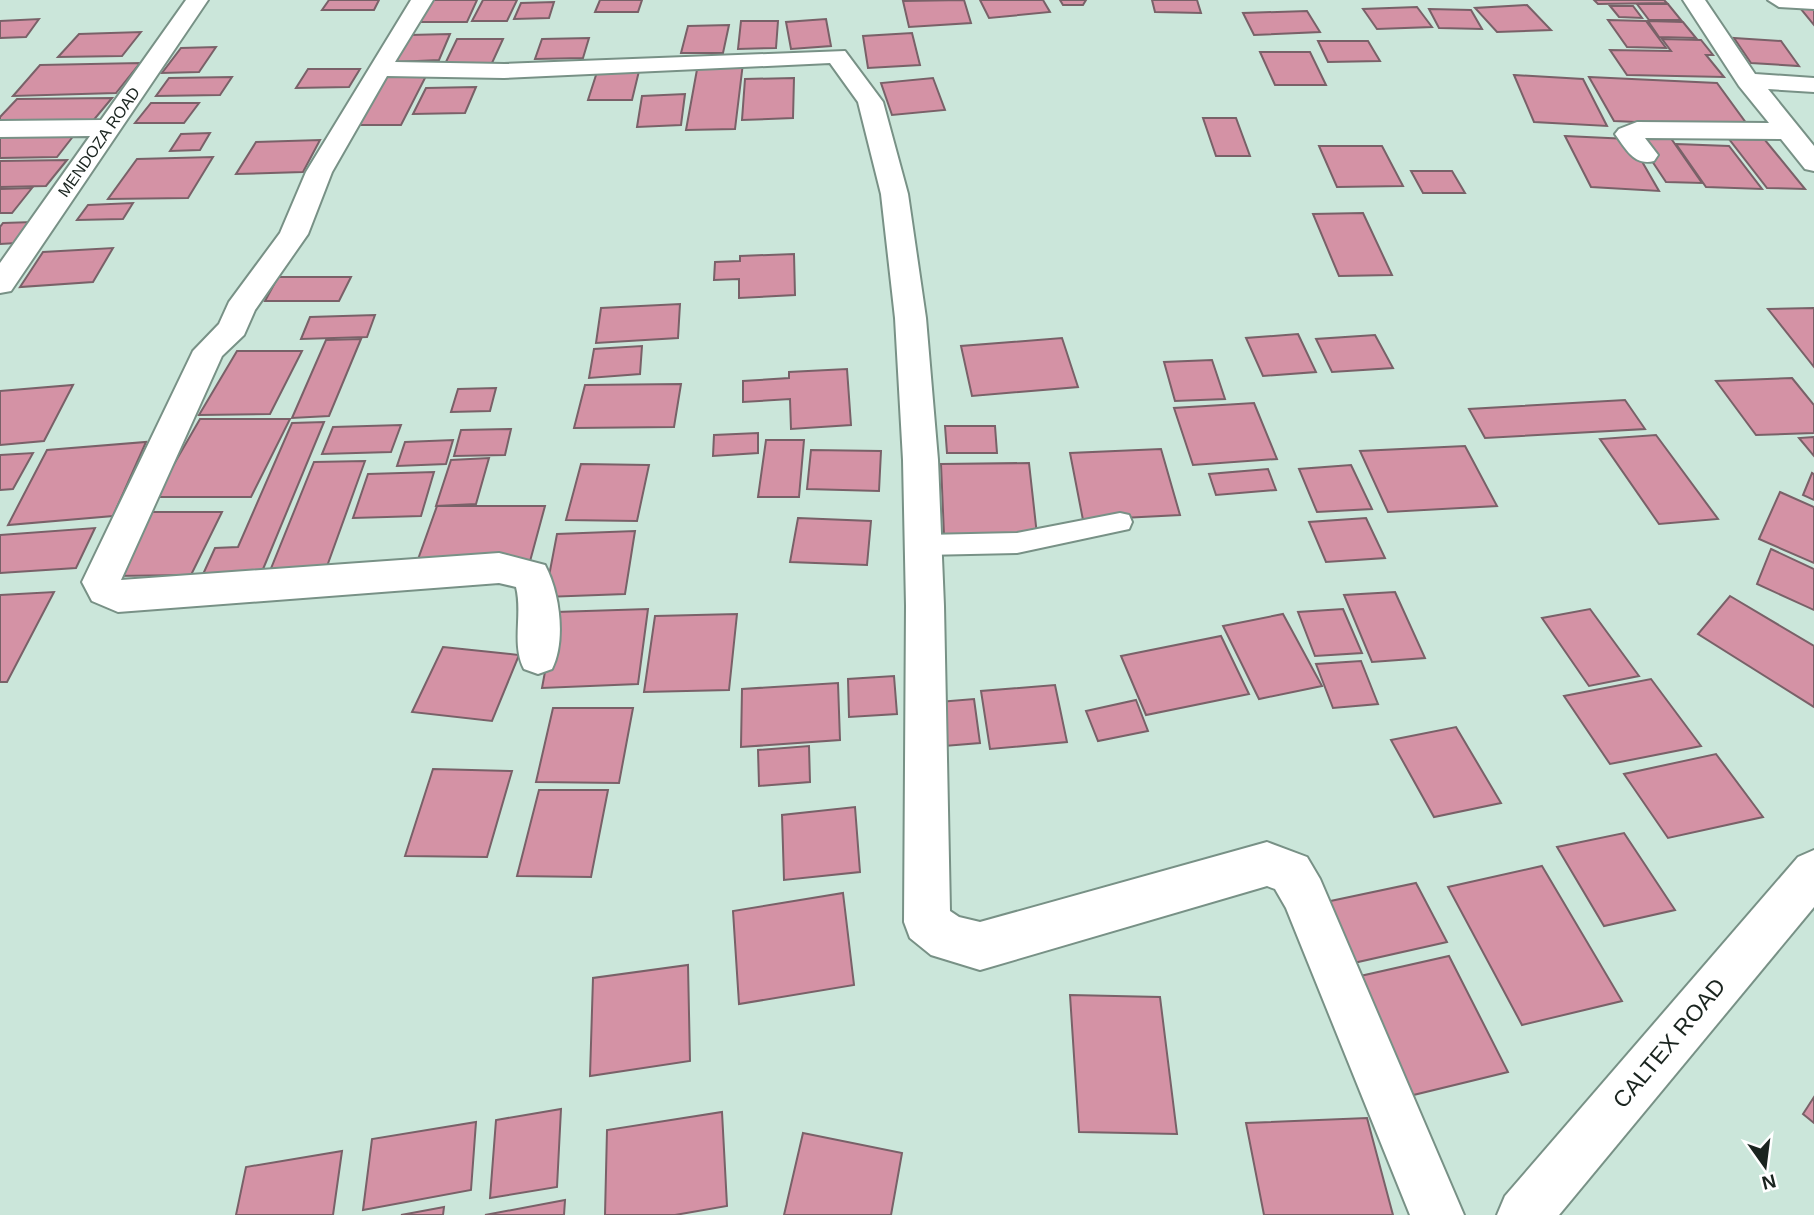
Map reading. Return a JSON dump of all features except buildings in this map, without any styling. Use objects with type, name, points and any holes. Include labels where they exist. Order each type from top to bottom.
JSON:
[{"type":"street","name":"MENDOZA ROAD","points":[[0,284],[197,0]]},
{"type":"street","points":[[422,0],[319,172],[294,234],[240,309],[233,328],[209,351],[101,582],[105,590],[118,597],[499,568],[533,576],[537,597],[538,657]]},
{"type":"street","points":[[1694,0],[1748,81],[1814,163]]},
{"type":"street","points":[[1779,0],[1814,2]]},
{"type":"street","points":[[379,69],[505,71],[837,56],[846,60],[866,93],[880,136],[906,263],[919,403],[924,545],[927,922],[948,938],[979,946],[1267,864],[1291,872],[1304,895],[1437,1215]]},
{"type":"street","points":[[1748,81],[1814,85]]},
{"type":"street","points":[[0,129],[109,128]]},
{"type":"street","points":[[1645,155],[1628,134],[1637,130],[1788,131]]},
{"type":"street","name":"CALTEX ROAD","points":[[1524,1215],[1814,872]]},
{"type":"lane","points":[[924,545],[1017,543],[1120,522]]}]
